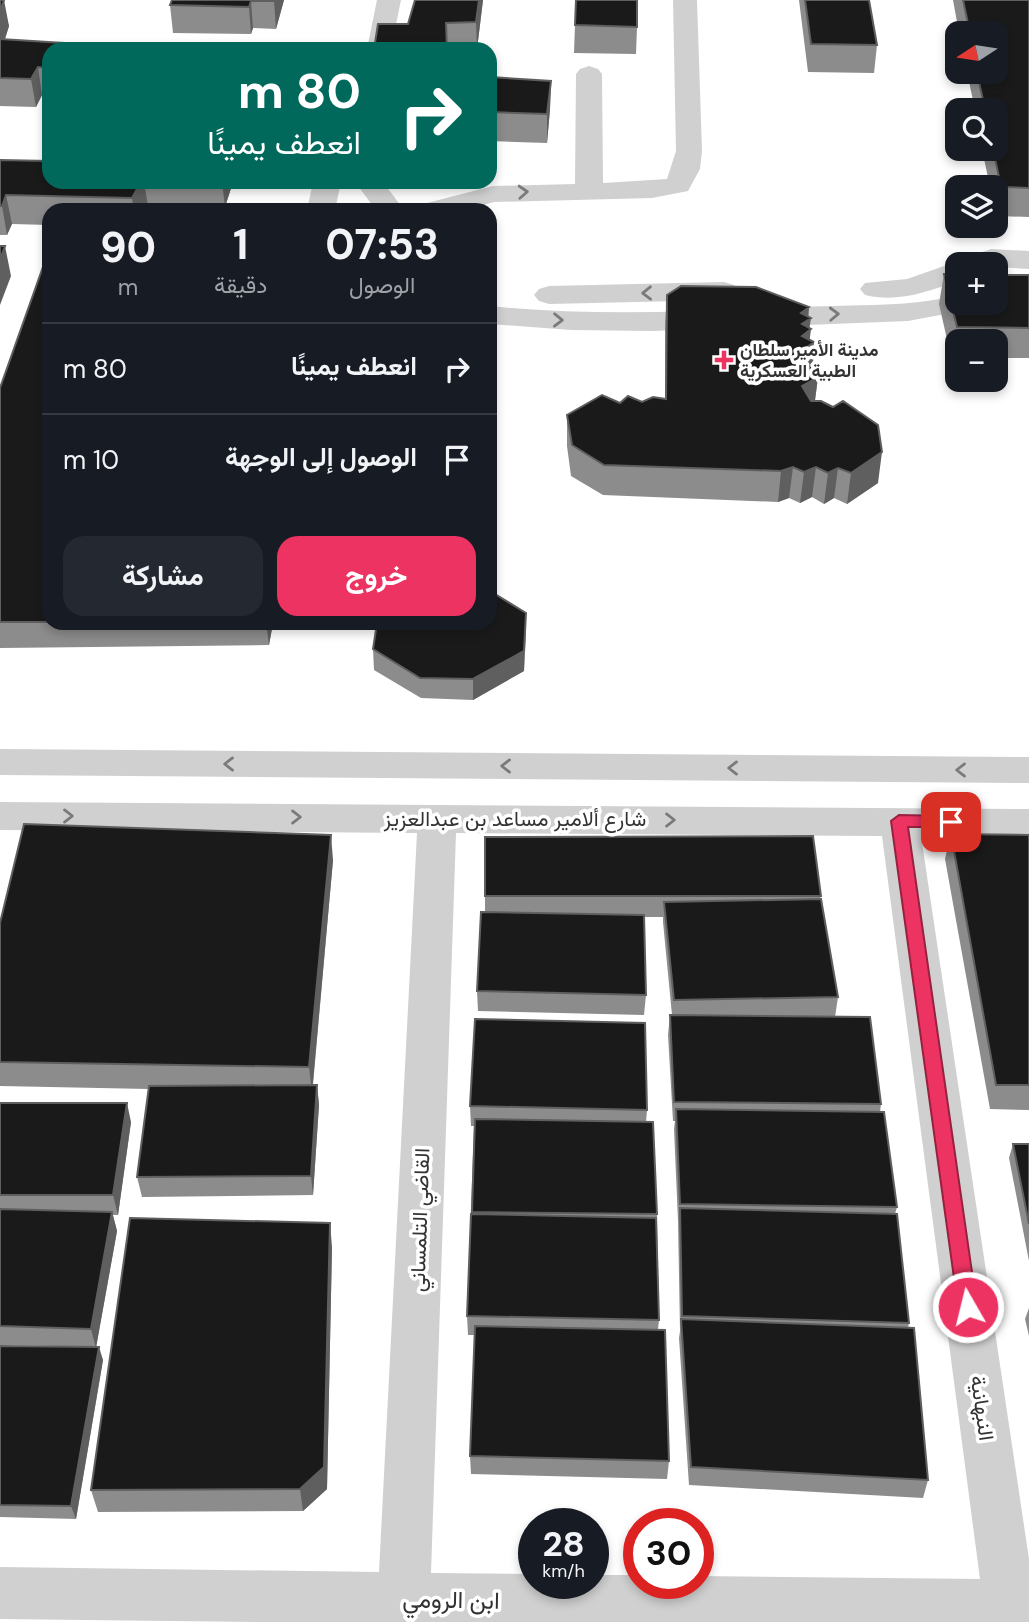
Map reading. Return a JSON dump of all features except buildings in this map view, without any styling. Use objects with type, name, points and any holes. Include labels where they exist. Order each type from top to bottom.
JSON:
[{"type":"street","points":[[380,42],[389,0]]},
{"type":"street","points":[[453,203],[493,194],[589,189],[652,190],[678,185],[686,169],[689,151],[685,0]]},
{"type":"street","points":[[589,74],[589,189]]},
{"type":"street","points":[[1008,259],[1029,260]]},
{"type":"street","points":[[497,293],[517,295],[910,288],[945,275]]},
{"type":"street","points":[[497,316],[642,322],[917,310],[945,306]]},
{"type":"street","points":[[0,762],[1029,770]]},
{"type":"street","name":"شارع ألامير مساعد بن عبدالعزيز","points":[[0,816],[1029,823]]},
{"type":"street","name":"القاضي التلمساني","points":[[404,1611],[437,818]]},
{"type":"street","name":"النبهانية","points":[[899,821],[1017,1611]]},
{"type":"street","name":"ابن الرومي","points":[[0,1593],[404,1611],[1017,1611]]},
{"type":"place","name":"مدينة الأمير سلطان الطبية العسكرية","points":[[724,360]]},
{"type":"route","points":[[951,822],[899,821],[968,1307]]}]
